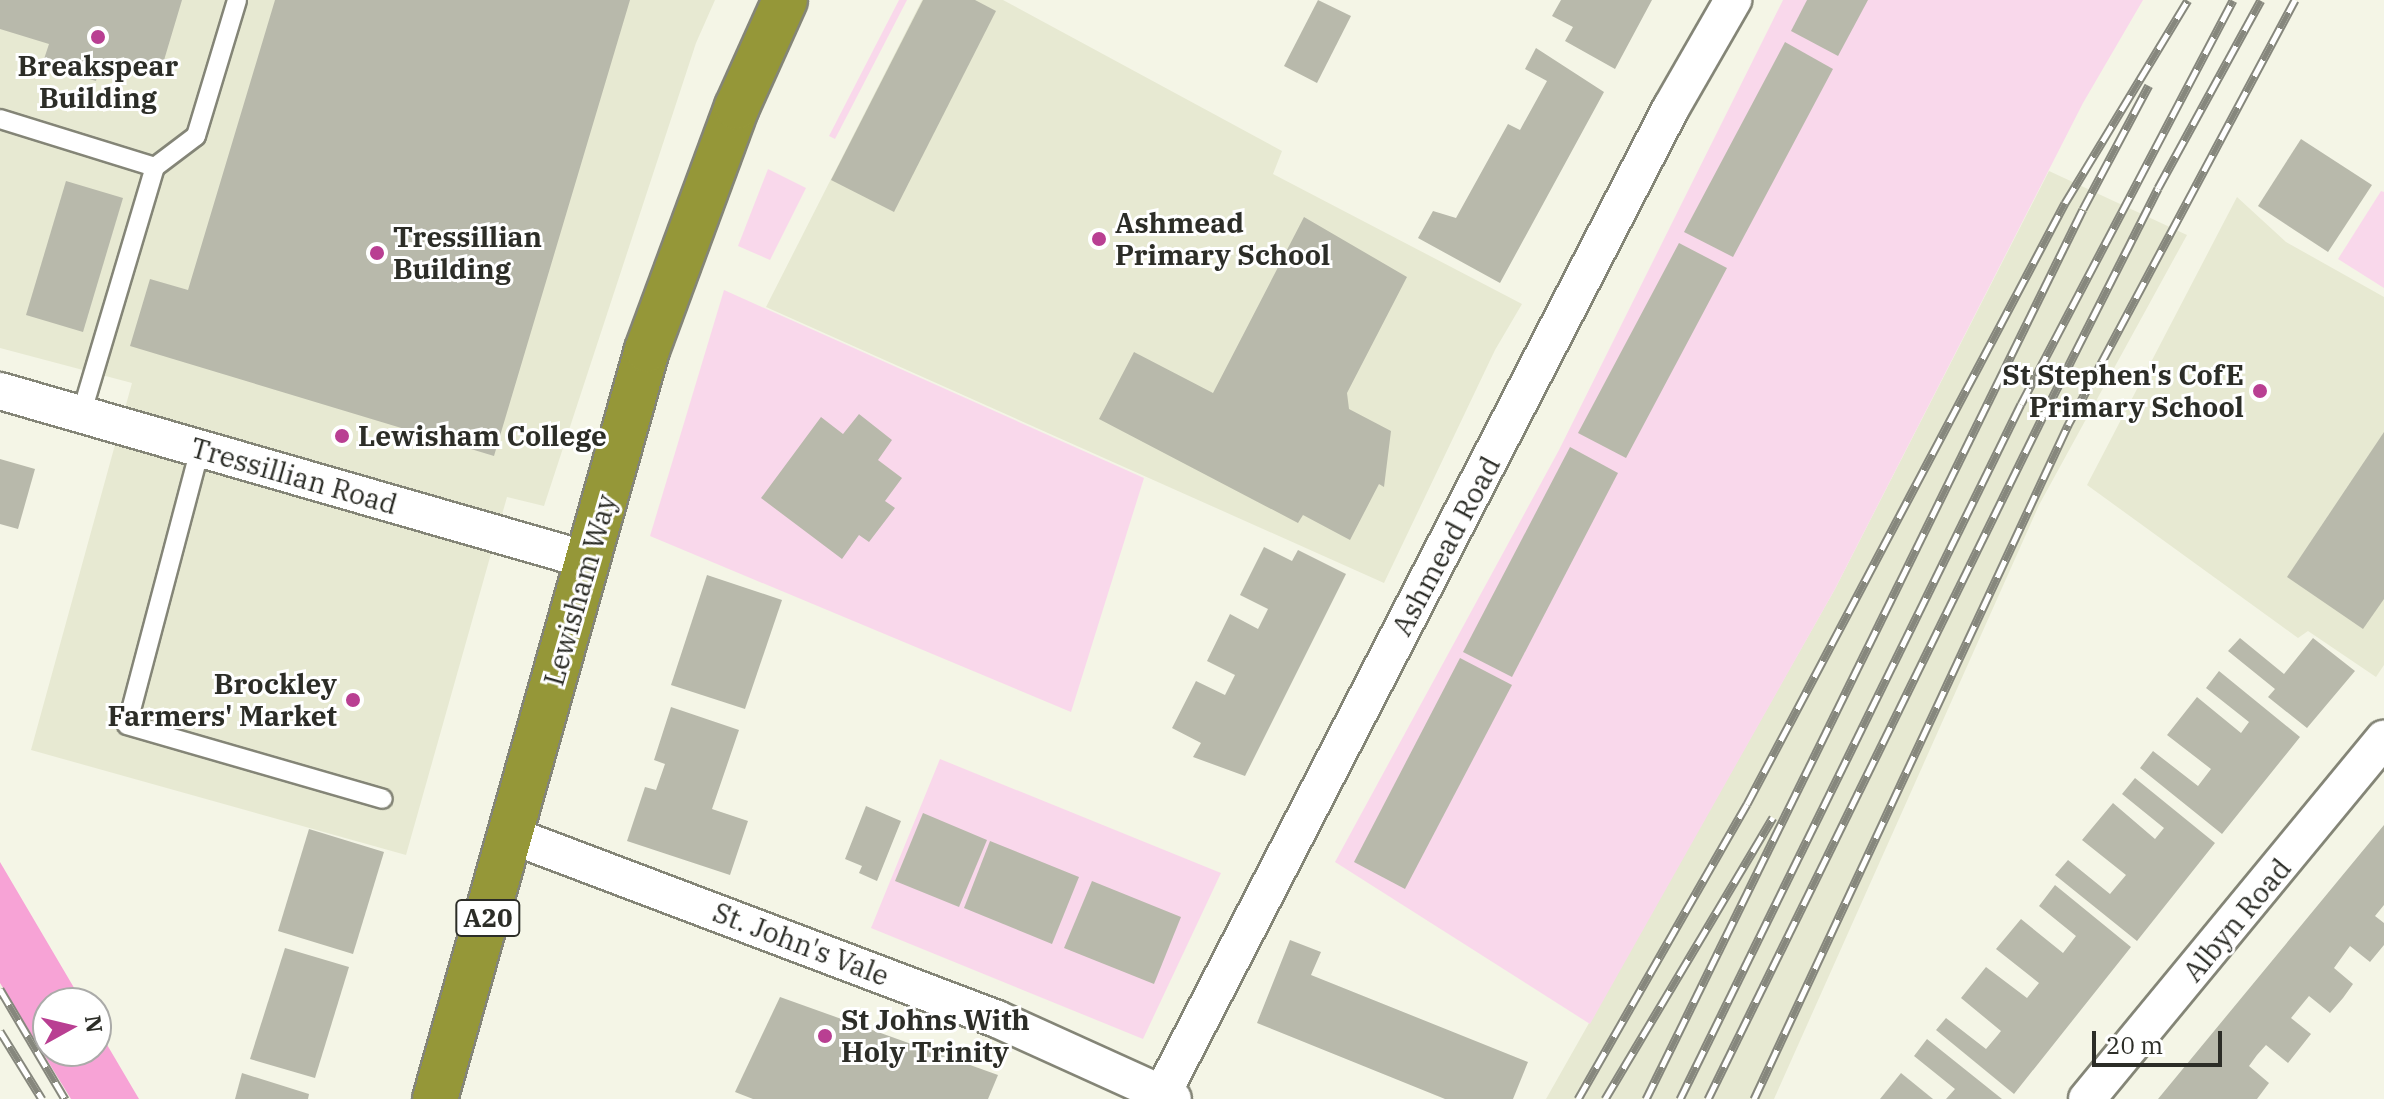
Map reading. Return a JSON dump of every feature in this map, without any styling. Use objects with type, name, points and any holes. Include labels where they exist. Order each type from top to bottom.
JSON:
[{"type":"highway","name":"Lewisham Way","points":[[435,1099],[513,836],[647,350],[737,107],[785,0]]},
{"type":"street","name":"Ashmead Road","points":[[1167,1096],[1671,108],[1733,0]]},
{"type":"street","name":"Tressillian Road","points":[[0,391],[587,560]]},
{"type":"street","name":"Albyn Road","points":[[2087,1099],[2384,739]]},
{"type":"street","name":"St. John's Vale","points":[[513,836],[997,1019],[1167,1096]]},
{"type":"lane","points":[[81,415],[155,167],[196,136],[237,0]]},
{"type":"lane","points":[[0,119],[155,167]]},
{"type":"lane","points":[[200,449],[127,725],[383,799]]},
{"type":"shaded area","name":"Lewisham College","points":[[0,0],[715,0],[696,43],[544,506],[507,497],[406,855],[31,750],[132,383],[0,348]]},
{"type":"shaded area","points":[[899,0],[907,0],[835,139],[829,136]]},
{"type":"shaded area","name":"Ashmead Primary School","points":[[922,0],[1003,0],[1282,151],[1273,174],[1522,304],[1495,350],[1384,583],[766,307]]},
{"type":"shaded area","points":[[1783,0],[2143,0],[2083,103],[1835,589],[1590,1024],[1335,862],[1559,450]]},
{"type":"shaded area","points":[[768,169],[806,188],[770,260],[738,246]]},
{"type":"shaded area","points":[[2049,171],[2187,235],[2039,505],[1774,1099],[1546,1099],[1835,589]]},
{"type":"shaded area","points":[[2381,191],[2384,192],[2384,288],[2338,259]]},
{"type":"shaded area","name":"St Stephen's CofE Primary School","points":[[2237,197],[2286,242],[2384,297],[2384,665],[2376,677],[2308,631],[2298,638],[2087,485]]},
{"type":"shaded area","points":[[724,290],[1144,478],[1071,712],[650,536]]},
{"type":"shaded area","points":[[940,759],[1221,873],[1143,1039],[871,928]]},
{"type":"shaded area","points":[[0,862],[74,987],[32,987],[32,1035],[0,983]]},
{"type":"shaded area","points":[[112,1053],[139,1099],[71,1099],[51,1067],[112,1067]]},
{"type":"building","name":"Breakspear Building","points":[[0,0],[182,0],[159,77],[101,60],[96,81],[42,65],[49,44],[0,29]]},
{"type":"building","name":"Tressillian Building","points":[[275,0],[630,0],[494,456],[130,346],[150,279],[188,290]]},
{"type":"building","points":[[923,0],[975,0],[996,11],[894,212],[831,180]]},
{"type":"building","points":[[1318,0],[1351,16],[1317,83],[1284,66]]},
{"type":"building","points":[[1561,0],[1652,0],[1615,69],[1565,41],[1573,27],[1552,16]]},
{"type":"building","points":[[1807,0],[1868,0],[1838,56],[1791,31]]},
{"type":"building","points":[[1785,42],[1833,69],[1733,257],[1684,232]]},
{"type":"building","points":[[1536,48],[1604,92],[1500,283],[1418,238],[1433,211],[1456,218],[1508,124],[1520,130],[1547,81],[1525,69]]},
{"type":"building","points":[[2301,139],[2372,185],[2328,252],[2258,206]]},
{"type":"building","points":[[66,181],[123,198],[83,332],[26,315]]},
{"type":"building","points":[[1304,217],[1407,277],[1347,393],[1349,409],[1391,431],[1384,487],[1379,484],[1350,540],[1303,515],[1298,523],[1099,419],[1134,352],[1213,393]]},
{"type":"building","points":[[1679,243],[1727,268],[1626,458],[1578,433]]},
{"type":"building","points":[[859,414],[892,440],[878,460],[902,478],[885,501],[895,508],[869,542],[859,535],[842,559],[761,498],[821,417],[843,434]]},
{"type":"building","points":[[2384,432],[2384,599],[2363,629],[2287,577]]},
{"type":"building","points":[[1570,447],[1618,473],[1512,677],[1463,652]]},
{"type":"building","points":[[0,459],[35,469],[18,529],[0,524]]},
{"type":"building","points":[[1264,547],[1292,561],[1298,550],[1346,574],[1245,776],[1193,757],[1201,743],[1172,728],[1196,681],[1225,695],[1235,675],[1207,661],[1230,614],[1258,629],[1268,609],[1240,595]]},
{"type":"building","points":[[707,575],[782,600],[745,709],[671,685]]},
{"type":"building","points":[[2240,638],[2284,674],[2313,638],[2355,671],[2307,728],[2268,697],[2275,689],[2228,651]]},
{"type":"building","points":[[1460,658],[1512,685],[1405,889],[1354,862]]},
{"type":"building","points":[[2219,671],[2300,737],[2222,834],[2140,768],[2153,751],[2198,786],[2211,769],[2167,735],[2197,697],[2241,733],[2249,722],[2206,688]]},
{"type":"building","points":[[671,707],[739,730],[712,809],[748,821],[730,875],[627,841],[645,787],[656,790],[665,764],[654,760]]},
{"type":"building","points":[[2135,778],[2215,843],[2137,941],[2055,875],[2068,860],[2110,894],[2126,875],[2082,840],[2113,803],[2155,839],[2164,828],[2122,794]]},
{"type":"building","points":[[866,806],[901,821],[877,881],[859,873],[862,866],[845,859]]},
{"type":"building","points":[[923,813],[987,840],[959,907],[895,881]]},
{"type":"building","points":[[2384,825],[2384,905],[2375,916],[2384,923],[2384,945],[2370,962],[2350,946],[2334,968],[2353,984],[2343,998],[2330,1013],[2309,996],[2291,1018],[2311,1034],[2288,1063],[2266,1045],[2257,1055],[2249,1066],[2269,1083],[2257,1099],[2158,1099]]},
{"type":"building","points":[[309,829],[384,852],[353,954],[278,931]]},
{"type":"building","points":[[990,841],[1079,877],[1052,944],[964,908]]},
{"type":"building","points":[[1092,881],[1181,917],[1154,984],[1064,948]]},
{"type":"building","points":[[2055,885],[2131,947],[2014,1094],[1936,1030],[1946,1018],[1986,1049],[1997,1036],[2001,1031],[1961,998],[1986,967],[2027,998],[2039,983],[1996,949],[2021,919],[2063,953],[2076,936],[2039,906]]},
{"type":"building","points":[[1290,940],[1321,952],[1311,975],[1528,1062],[1513,1099],[1445,1099],[1257,1023]]},
{"type":"building","points":[[285,948],[349,967],[315,1078],[250,1059]]},
{"type":"building","name":"St Johns With Holy Trinity","points":[[780,997],[998,1075],[988,1099],[753,1099],[735,1092]]},
{"type":"building","points":[[1927,1039],[2002,1099],[1946,1099],[1955,1089],[1914,1056]]},
{"type":"building","points":[[242,1073],[309,1094],[308,1099],[235,1099]]},
{"type":"building","points":[[1901,1073],[1933,1099],[1880,1099]]},
{"type":"railway","points":[[1578,1099],[1747,804],[2065,203],[2188,0]]},
{"type":"railway","points":[[1680,1099],[2021,404],[2233,0]]},
{"type":"railway","points":[[1708,1099],[2043,416],[2158,188],[2261,0]]},
{"type":"railway","points":[[1754,1099],[2068,425],[2295,0]]},
{"type":"railway","points":[[1646,1099],[2083,209],[2149,85]]},
{"type":"railway","points":[[1605,1099],[1773,817]]},
{"type":"railway","points":[[0,989],[65,1099]]},
{"type":"railway","points":[[0,1031],[42,1099]]},
{"type":"place","name":"Breakspear Building","points":[[98,37]]},
{"type":"place","name":"Ashmead Primary School","points":[[1099,239]]},
{"type":"place","name":"Tressillian Building","points":[[377,253]]},
{"type":"place","name":"St Stephen's CofE Primary School","points":[[2260,391]]},
{"type":"place","name":"Lewisham College","points":[[342,436]]},
{"type":"place","name":"Brockley Farmers' Market","points":[[353,700]]},
{"type":"place","name":"St Johns With Holy Trinity","points":[[825,1036]]}]
